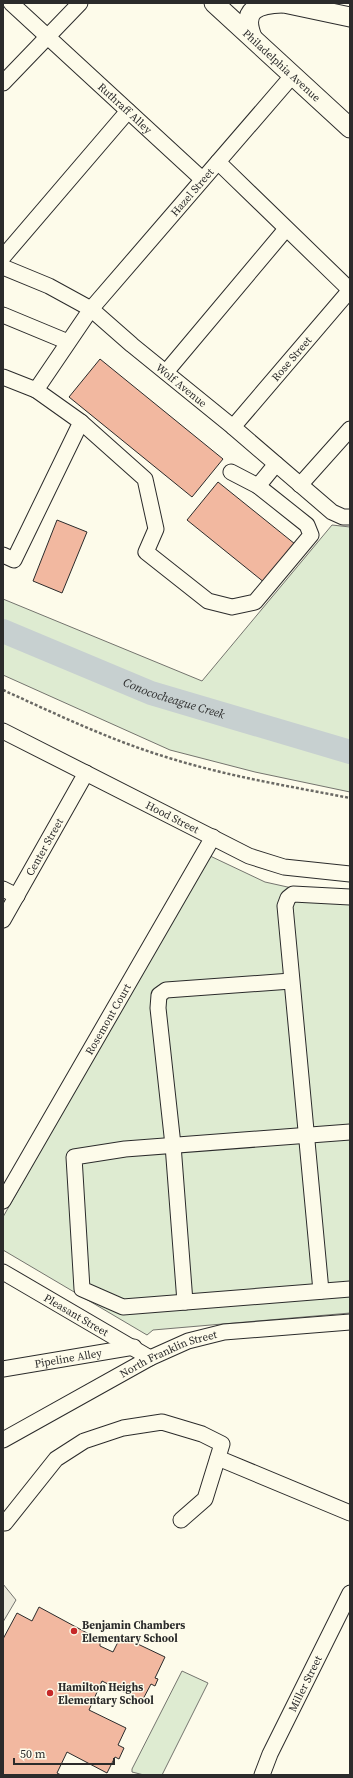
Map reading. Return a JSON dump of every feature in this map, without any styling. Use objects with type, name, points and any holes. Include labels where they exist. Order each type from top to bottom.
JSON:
[{"type":"main road","name":"Philadelphia Avenue","points":[[214,3],[350,128]]},
{"type":"main road","points":[[252,37],[248,22],[252,11],[262,4],[290,4],[350,17]]},
{"type":"street","name":"Ruthraff Alley","points":[[11,3],[202,179]]},
{"type":"street","points":[[3,83],[80,3]]},
{"type":"street","name":"Hazel Street","points":[[36,390],[91,309],[293,75]]},
{"type":"street","points":[[3,257],[128,111]]},
{"type":"street","points":[[218,162],[350,290]]},
{"type":"street","points":[[166,372],[286,229]]},
{"type":"street","name":"Wolf Avenue","points":[[3,267],[49,286],[91,309],[233,427],[332,512],[343,517],[350,517]]},
{"type":"street","name":"Rose Street","points":[[233,427],[350,290]]},
{"type":"street","points":[[3,315],[68,342]]},
{"type":"street","points":[[3,377],[36,390],[81,422],[145,479],[156,529],[146,552],[208,601],[232,607],[255,602],[311,535],[307,525],[258,486],[231,472]]},
{"type":"street","points":[[3,555],[14,560],[81,422]]},
{"type":"street","points":[[300,485],[350,429]]},
{"type":"street","points":[[258,486],[276,464]]},
{"type":"street","name":"Hood Street","points":[[3,731],[249,856],[269,864],[300,870],[350,874]]},
{"type":"street","name":"Center Street","points":[[3,920],[86,773]]},
{"type":"street","name":"Rosemont Court","points":[[3,1200],[214,838]]},
{"type":"street","points":[[3,889],[17,896]]},
{"type":"street","points":[[321,1291],[305,1136],[285,906],[288,898],[293,894],[350,897]]},
{"type":"street","points":[[185,1302],[173,1145],[158,1008],[159,995],[166,990],[291,981]]},
{"type":"street","points":[[350,1132],[125,1149],[74,1157],[82,1289],[123,1307],[350,1289]]},
{"type":"street","name":"Pleasant Street","points":[[3,1272],[134,1347],[150,1358]]},
{"type":"street","name":"North Franklin Street","points":[[3,1440],[150,1358],[188,1341],[224,1332],[350,1322]]},
{"type":"street","name":"Pipeline Alley","points":[[3,1369],[134,1347]]},
{"type":"street","points":[[3,1523],[5,1523],[56,1459],[84,1441],[123,1428],[162,1422],[202,1434],[222,1444],[205,1499],[181,1520]]},
{"type":"street","points":[[218,1458],[350,1513]]},
{"type":"street","name":"Miller Street","points":[[262,1775],[270,1754],[350,1593]]},
{"type":"path","points":[[3,690],[93,730],[164,757],[224,774],[350,798]]},
{"type":"green space","points":[[332,525],[350,527],[350,792],[255,772],[170,750],[3,675],[3,599],[202,681]]},
{"type":"green space","points":[[208,855],[265,882],[292,888],[350,892],[350,1313],[153,1330],[147,1335],[3,1250],[3,1217]]},
{"type":"green space","points":[[182,1671],[208,1683],[162,1775],[144,1775],[132,1772],[132,1769]]},
{"type":"shaded area","points":[[3,1584],[16,1600],[3,1622]]},
{"type":"building","points":[[100,359],[223,459],[192,497],[69,397]]},
{"type":"building","points":[[218,482],[295,544],[265,583],[187,520]]},
{"type":"building","points":[[57,520],[87,532],[62,593],[33,581]]},
{"type":"building","name":"Hamilton Heighs Elementary School","points":[[39,1607],[100,1640],[100,1646],[113,1652],[121,1636],[165,1657],[155,1678],[158,1679],[155,1686],[151,1684],[142,1701],[102,1681],[89,1710],[126,1728],[118,1745],[124,1748],[119,1759],[115,1757],[107,1773],[67,1752],[57,1773],[61,1775],[3,1775],[3,1639],[17,1613],[32,1621]]},
{"type":"waterway","name":"Conococheague Creek","points":[[3,631],[151,693],[350,752]]},
{"type":"place","name":"Benjamin Chambers Elementary School","points":[[74,1631]]},
{"type":"place","name":"Hamilton Heighs Elementary School","points":[[50,1693]]}]
